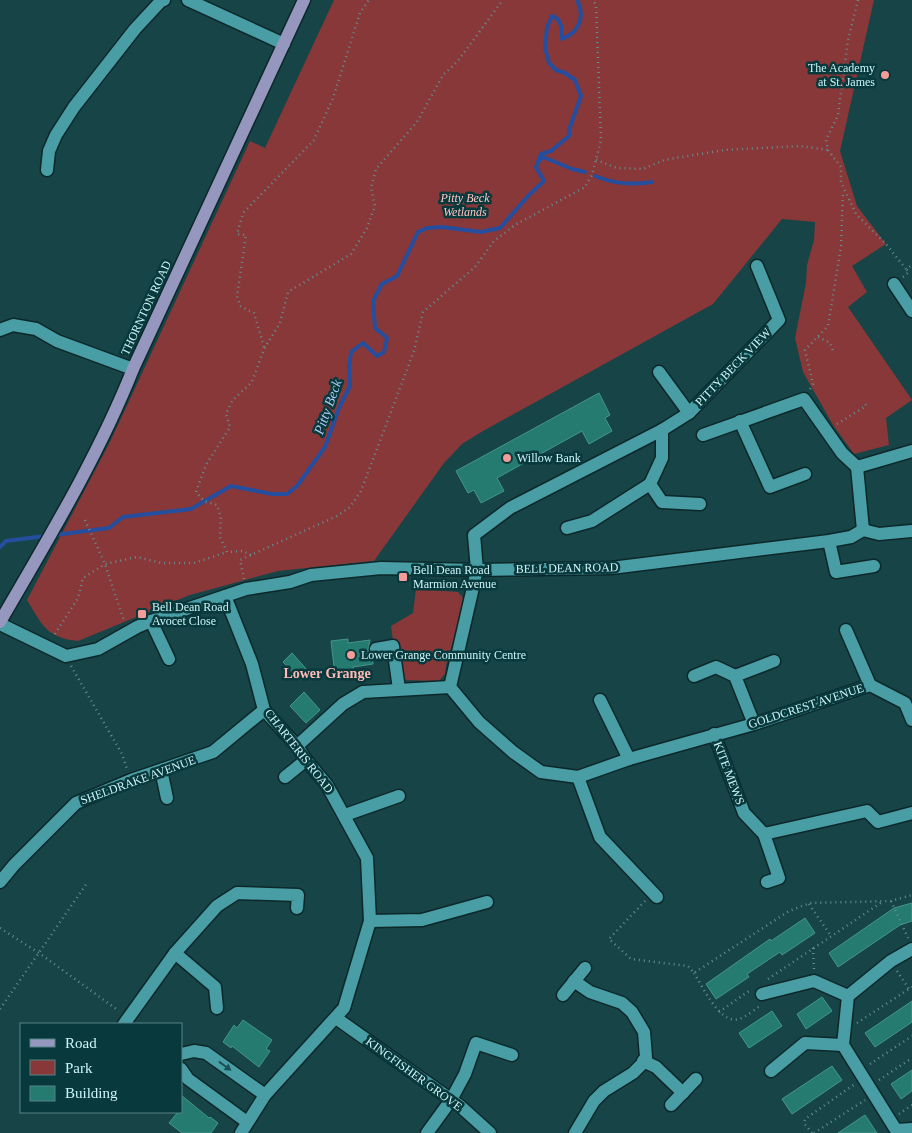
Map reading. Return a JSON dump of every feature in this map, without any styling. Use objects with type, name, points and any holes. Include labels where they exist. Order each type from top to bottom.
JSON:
[{"type":"main road","name":"THORNTON ROAD","points":[[0,623],[66,509],[122,398],[133,369],[304,0]]},
{"type":"street","points":[[47,170],[49,151],[56,135],[74,108],[135,29],[164,0]]},
{"type":"street","points":[[188,0],[284,44]]},
{"type":"street","name":"PITTY BECK VIEW","points":[[476,570],[474,535],[510,508],[662,430],[689,413],[779,320],[758,266]]},
{"type":"street","points":[[894,284],[912,311]]},
{"type":"street","points":[[0,330],[13,325],[36,329],[57,341],[133,369]]},
{"type":"street","name":"PITTY BECK VIEW","points":[[659,372],[689,413]]},
{"type":"street","points":[[704,435],[804,399],[842,453],[857,467],[863,530]]},
{"type":"street","points":[[740,421],[770,487],[805,474]]},
{"type":"street","points":[[567,528],[592,521],[650,484],[662,458],[662,430]]},
{"type":"street","points":[[857,467],[912,451]]},
{"type":"street","points":[[650,484],[662,502],[700,504]]},
{"type":"street","name":"BELL DEAN ROAD","points":[[66,656],[98,649],[151,620],[246,589],[290,582],[311,574],[381,568],[476,570],[611,568],[829,541],[851,537],[863,530],[879,534],[912,531]]},
{"type":"street","points":[[829,541],[836,572],[874,566]]},
{"type":"street","points":[[450,687],[476,570]]},
{"type":"street","name":"CHARTERIS ROAD","points":[[225,596],[252,664],[264,710],[298,746],[306,760],[328,785],[367,858],[370,922],[344,1008],[264,1095],[240,1133]]},
{"type":"street","points":[[151,620],[169,659]]},
{"type":"street","points":[[0,623],[66,656]]},
{"type":"street","points":[[846,630],[870,685]]},
{"type":"street","points":[[376,649],[393,646],[399,689]]},
{"type":"street","points":[[735,676],[774,661]]},
{"type":"street","points":[[694,676],[716,667],[735,676],[754,724]]},
{"type":"street","name":"GOLDCREST AVENUE","points":[[578,777],[629,759],[754,724],[870,685],[905,703],[912,720]]},
{"type":"street","points":[[298,746],[343,704],[363,692],[450,687]]},
{"type":"street","points":[[450,687],[478,722],[513,752],[541,772],[578,777],[600,837],[655,895]]},
{"type":"street","points":[[600,700],[629,759]]},
{"type":"street","name":"SHELDRAKE AVENUE","points":[[0,882],[14,865],[76,802],[131,780],[213,752],[264,710]]},
{"type":"street","name":"KITE MEWS","points":[[714,734],[744,813],[764,834],[780,878],[767,882]]},
{"type":"street","points":[[285,776],[306,760]]},
{"type":"street","points":[[161,770],[166,798]]},
{"type":"street","points":[[345,815],[399,796]]},
{"type":"street","points":[[764,834],[867,811],[878,822],[912,813]]},
{"type":"street","points":[[130,1022],[175,953],[217,906],[236,893],[298,895],[297,908]]},
{"type":"street","points":[[370,922],[422,920],[487,902]]},
{"type":"street","points":[[910,944],[848,996],[844,1038],[867,1082],[896,1130],[912,1129]]},
{"type":"street","points":[[175,953],[215,987],[217,1008]]},
{"type":"street","points":[[563,995],[585,968]]},
{"type":"street","points":[[574,981],[590,992],[622,1004],[632,1012],[644,1032],[646,1057],[633,1073],[604,1091],[594,1101],[575,1133]]},
{"type":"street","points":[[764,987],[814,981],[848,996]]},
{"type":"street","name":"KINGFISHER GROVE","points":[[336,1018],[451,1100],[483,1125],[490,1133]]},
{"type":"street","points":[[770,1071],[805,1043],[844,1038]]},
{"type":"street","points":[[427,1133],[451,1100],[465,1074],[476,1043],[512,1055]]},
{"type":"street","points":[[182,1054],[194,1051],[206,1053],[264,1095]]},
{"type":"street","points":[[644,1061],[656,1067],[683,1092]]},
{"type":"street","points":[[182,1070],[188,1079],[247,1122]]},
{"type":"street","points":[[671,1105],[696,1079]]},
{"type":"path","points":[[264,348],[254,313],[240,306],[237,296],[243,245],[246,236],[237,234],[243,213],[314,140],[334,98],[360,13],[369,0]]},
{"type":"path","points":[[227,552],[220,537],[221,517],[217,505],[204,501],[196,492],[206,465],[230,427],[226,414],[232,401],[252,382],[264,348],[280,323],[288,292],[351,254],[367,228],[375,206],[371,188],[376,169],[417,122],[442,75],[457,62],[503,0]]},
{"type":"path","points":[[246,589],[240,560],[337,516],[350,507],[361,491],[414,351],[423,312],[475,267],[494,241],[515,225],[585,186],[592,175],[601,140],[596,5],[593,0]]},
{"type":"path","points":[[858,0],[848,40],[838,115],[826,140],[828,150],[840,167],[843,189],[856,214],[886,244],[906,269],[912,265]]},
{"type":"path","points":[[596,160],[616,168],[643,169],[664,160],[724,150],[800,146],[828,150]]},
{"type":"path","points":[[804,399],[813,384],[805,350],[828,326],[841,247],[843,189]]},
{"type":"path","points":[[818,337],[830,343],[833,350]]},
{"type":"path","points":[[826,431],[866,406],[865,402]]},
{"type":"path","points":[[85,520],[105,564],[125,622]]},
{"type":"path","points":[[55,634],[78,598],[83,578],[105,564],[137,558],[162,563],[194,563],[210,556],[242,551],[251,555]]},
{"type":"path","points":[[66,656],[122,754],[131,780]]},
{"type":"path","points":[[0,1009],[88,883]]},
{"type":"path","points":[[655,895],[609,939],[630,959],[688,966],[719,1012],[725,1018],[732,1020],[740,1019],[760,1006],[764,987],[814,948],[883,901]]},
{"type":"path","points":[[694,973],[789,911],[809,904],[891,901],[912,895]]},
{"type":"path","points":[[891,901],[910,944]]},
{"type":"path","points":[[809,904],[831,936]]},
{"type":"path","points":[[0,928],[39,953],[130,1022]]},
{"type":"path","points":[[814,948],[814,981]]},
{"type":"path","points":[[844,1038],[910,988],[891,961]]},
{"type":"path","points":[[719,1012],[749,991]]},
{"type":"path","points":[[912,1036],[867,1082],[813,1133],[804,1123],[805,1119],[867,1082],[912,1058]]},
{"type":"green space","name":"Pitty Beck Wetlands","points":[[334,0],[874,0],[840,151],[857,206],[886,244],[852,266],[867,292],[848,307],[912,400],[886,418],[889,445],[854,454],[833,425],[803,372],[795,338],[806,283],[807,265],[814,240],[815,222],[782,219],[713,304],[462,444],[444,463],[374,561],[278,571],[190,595],[78,641],[59,637],[46,629],[27,600],[110,442],[250,141],[265,148]]},
{"type":"green space","points":[[416,589],[458,592],[463,598],[463,608],[445,674],[439,681],[402,680],[397,639],[393,640],[391,626],[413,613]]},
{"type":"building","name":"Willow Bank","points":[[599,393],[610,415],[605,418],[612,431],[589,444],[582,431],[497,478],[504,491],[481,503],[474,490],[468,493],[456,471]]},
{"type":"building","name":"Lower Grange Community Centre","points":[[348,639],[348,643],[370,640],[368,650],[372,656],[373,664],[353,667],[354,672],[335,675],[331,641]]},
{"type":"building","points":[[292,653],[308,671],[299,679],[283,662]]},
{"type":"building","points":[[304,692],[320,710],[306,723],[290,706]]},
{"type":"building","points":[[912,903],[912,921],[900,925],[838,967],[829,953],[894,908]]},
{"type":"building","points":[[805,918],[815,933],[782,955],[780,952],[747,974],[749,977],[716,999],[706,984],[770,939],[771,941]]},
{"type":"building","points":[[822,997],[832,1011],[806,1029],[797,1014]]},
{"type":"building","points":[[912,1001],[912,1022],[875,1047],[865,1033]]},
{"type":"building","points":[[772,1011],[782,1026],[749,1048],[739,1033]]},
{"type":"building","points":[[243,1020],[272,1040],[266,1049],[270,1051],[259,1067],[232,1046],[231,1048],[223,1042],[234,1025],[237,1028]]},
{"type":"building","points":[[832,1066],[842,1080],[792,1114],[782,1099]]},
{"type":"building","points":[[912,1070],[912,1091],[901,1099],[891,1084]]},
{"type":"building","points":[[182,1096],[218,1123],[211,1133],[182,1133],[169,1123],[177,1113],[182,1113]]},
{"type":"building","points":[[865,1115],[877,1133],[838,1133]]},
{"type":"waterway","name":"Pitty Beck","points":[[55,535],[109,528],[123,517],[191,509],[231,486],[272,494],[287,494],[297,486],[325,447],[339,408],[350,386],[349,367],[351,352],[363,343],[377,356],[384,352],[387,338],[375,328],[373,301],[382,284],[397,276],[418,232],[427,228],[442,227],[481,232],[500,228],[544,181],[536,167],[541,154],[551,151],[569,136],[569,130],[581,96],[575,80],[565,73],[556,70],[549,63],[545,48],[547,27],[552,16],[560,22],[562,39],[573,32],[581,18],[577,0]]},
{"type":"waterway","points":[[539,161],[543,157],[572,169],[585,172]]},
{"type":"waterway","points":[[595,176],[623,183],[652,182]]},
{"type":"waterway","name":"Pitty Beck","points":[[0,547],[6,541],[45,536]]},
{"type":"place","name":"The Academy at St. James","points":[[885,75]]},
{"type":"place","name":"Willow Bank","points":[[507,458]]},
{"type":"place","name":"Bell Dean Road Marmion Avenue","points":[[403,577]]},
{"type":"place","name":"Bell Dean Road Avocet Close","points":[[142,614]]},
{"type":"place","name":"Lower Grange Community Centre","points":[[351,655]]},
{"type":"district","name":"Lower Grange","points":[[327,673]]}]
